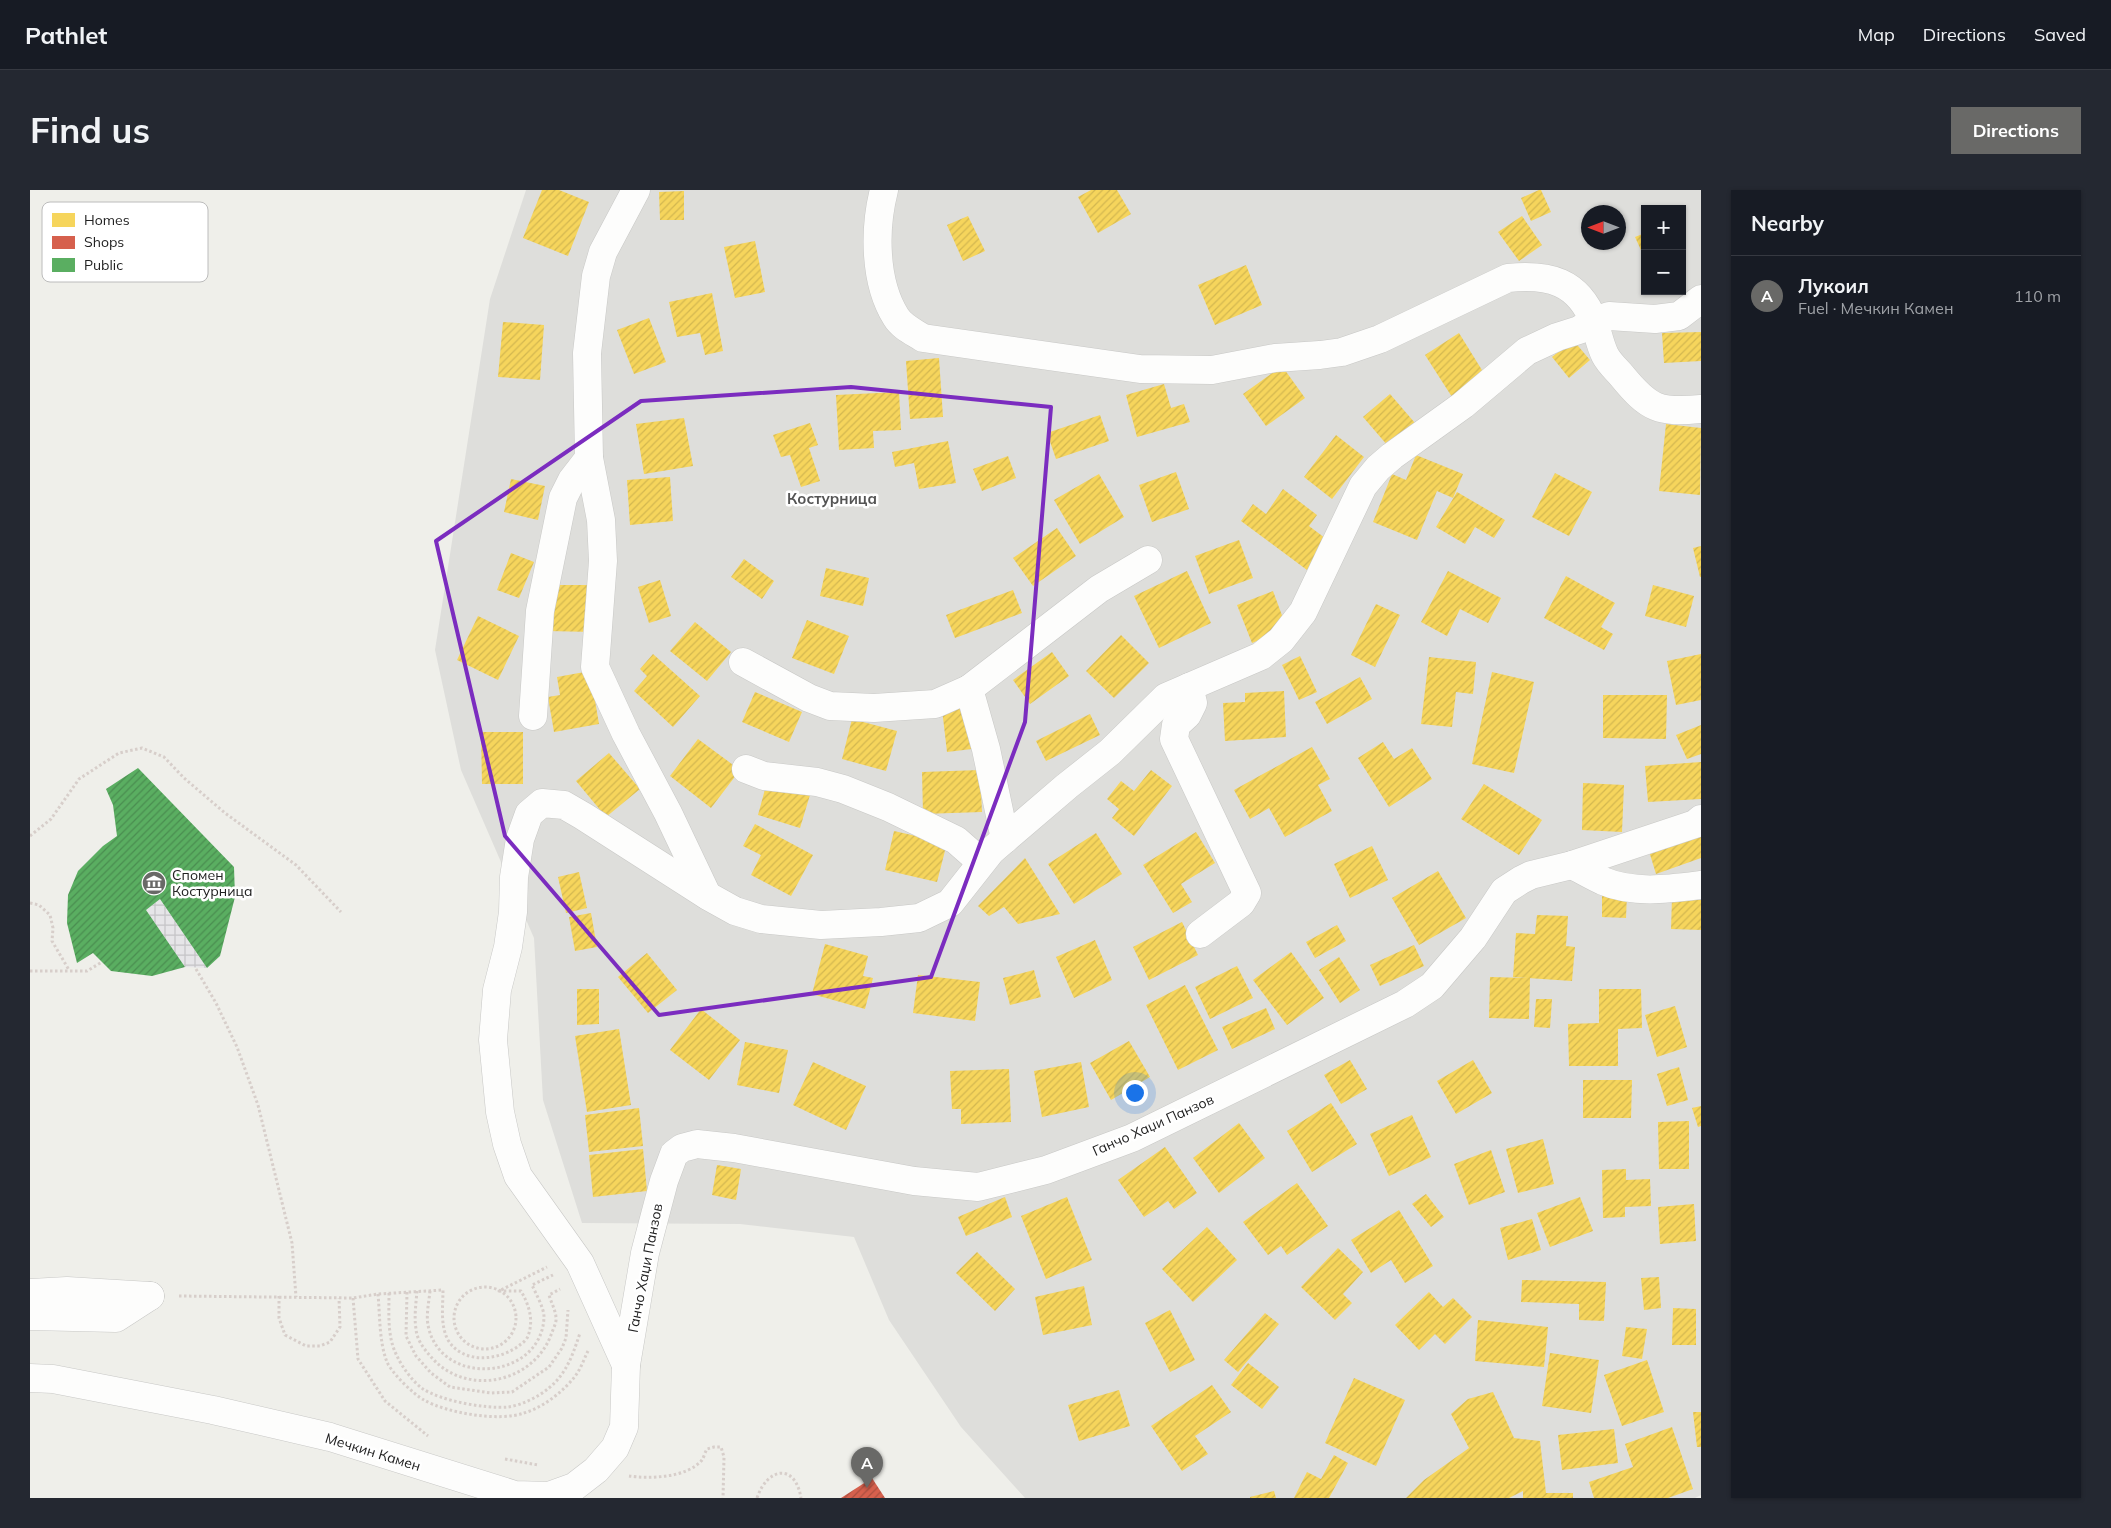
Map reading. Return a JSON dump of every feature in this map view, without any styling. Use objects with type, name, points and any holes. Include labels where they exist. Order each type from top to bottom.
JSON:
[{"type":"street","points":[[636,190],[603,252],[596,276],[587,353],[589,458],[601,520],[603,561],[595,667],[626,734],[668,813],[708,896]]},
{"type":"street","points":[[884,190],[877,224],[880,278],[896,317],[907,328],[923,338],[1140,369],[1212,370],[1275,358],[1342,352],[1389,335],[1508,278],[1531,276],[1571,287],[1583,300],[1594,321],[1605,356],[1632,389],[1648,404],[1664,409],[1701,409]]},
{"type":"street","points":[[626,1365],[580,1263],[518,1176],[505,1136],[500,1112],[492,1040],[497,990],[508,947],[513,912],[514,877],[520,839],[529,814],[542,803],[564,805],[613,834],[708,896],[735,911],[761,919],[821,925],[872,923],[919,918],[950,903],[981,862],[1005,839],[1110,752],[1166,697],[1261,656],[1280,640],[1303,612],[1363,486],[1378,468],[1463,405],[1527,351],[1609,316],[1655,319],[1679,316],[1701,299]]},
{"type":"street","points":[[533,716],[540,611],[563,498],[572,480],[589,458]]},
{"type":"street","points":[[743,662],[809,698],[830,706],[874,708],[935,704],[969,689],[1043,634],[1082,601],[1148,560]]},
{"type":"street","points":[[1189,687],[1193,703],[1187,715],[1176,725],[1174,739],[1247,892],[1241,903],[1200,934]]},
{"type":"street","points":[[969,689],[986,749],[1005,839]]},
{"type":"street","points":[[746,769],[764,776],[817,782],[843,789],[888,807],[956,840],[981,862]]},
{"type":"street","name":"Ганчо Хаџи Панзов","points":[[626,1365],[653,1216],[674,1154],[682,1148],[697,1144],[734,1148],[914,1181],[978,1187],[1046,1170],[1132,1138],[1405,1004],[1432,986],[1473,938],[1504,892],[1531,874],[1572,865],[1695,824],[1701,819]]},
{"type":"street","points":[[1572,865],[1604,882],[1624,887],[1653,890],[1701,885]]},
{"type":"street","points":[[30,1293],[67,1290],[150,1296]]},
{"type":"street","points":[[30,1316],[116,1318],[150,1296]]},
{"type":"street","name":"Мечкин Камен","points":[[30,1378],[53,1379],[194,1406],[330,1437],[515,1495],[549,1496],[574,1487],[596,1470],[614,1448],[624,1427],[626,1365]]},
{"type":"path","points":[[30,836],[52,819],[79,779],[119,753],[142,748],[164,757],[184,778],[225,813],[296,865],[341,912]]},
{"type":"path","points":[[30,904],[39,905],[50,915],[53,928],[52,941],[69,970]]},
{"type":"path","points":[[30,971],[87,971],[102,962]]},
{"type":"path","points":[[196,969],[216,1003],[237,1048],[258,1106],[292,1243],[296,1297]]},
{"type":"path","points":[[499,1291],[548,1266]]},
{"type":"path","points":[[430,1290],[428,1324],[435,1344],[446,1357],[461,1366],[479,1369],[496,1368],[510,1365],[531,1350],[540,1336],[544,1316],[532,1285],[554,1274]]},
{"type":"path","points":[[150,1296],[353,1298],[389,1293],[442,1290],[443,1325],[448,1340],[457,1350],[466,1355],[481,1358],[498,1356],[514,1350],[528,1338],[530,1307],[521,1291],[499,1291],[486,1287],[475,1289],[466,1294],[459,1302],[454,1319],[456,1330],[470,1346],[480,1349],[496,1347],[505,1342],[512,1333],[516,1323],[513,1304],[499,1291]]},
{"type":"path","points":[[416,1291],[416,1330],[422,1346],[437,1364],[454,1375],[477,1381],[496,1381],[516,1373],[535,1359],[547,1344],[557,1318],[549,1295],[564,1287]]},
{"type":"path","points":[[407,1292],[406,1336],[416,1356],[431,1373],[450,1387],[491,1393],[512,1392],[549,1366],[562,1348],[566,1338],[568,1306]]},
{"type":"path","points":[[389,1293],[390,1339],[397,1357],[422,1388],[442,1397],[463,1402],[488,1406],[508,1406],[528,1401],[549,1388],[563,1374],[573,1356],[582,1327]]},
{"type":"path","points":[[378,1294],[382,1339],[387,1362],[404,1383],[422,1400],[445,1408],[503,1416],[524,1413],[564,1389],[577,1374],[589,1350]]},
{"type":"path","points":[[279,1296],[279,1318],[285,1335],[306,1346],[320,1346],[330,1342],[340,1327],[339,1298]]},
{"type":"path","points":[[353,1298],[358,1359],[385,1401],[427,1436],[436,1439]]},
{"type":"path","points":[[596,1470],[647,1478],[672,1475],[689,1469],[701,1461],[707,1449],[721,1447],[724,1457],[723,1498]]},
{"type":"path","points":[[503,1459],[547,1466]]},
{"type":"path","points":[[757,1498],[762,1485],[768,1478],[778,1474],[788,1474],[794,1478],[801,1498]]},
{"type":"highlighted area","points":[[851,387],[1051,407],[1025,722],[931,977],[659,1015],[505,836],[436,541],[641,401]]},
{"type":"shaded area","points":[[526,190],[1701,190],[1701,1495],[1695,1498],[1025,1498],[961,1427],[889,1320],[854,1237],[740,1224],[582,1223],[543,1100],[534,938],[461,770],[435,650],[490,299]]},
{"type":"shaded area","points":[[160,899],[207,968],[185,967],[146,910]]},
{"type":"building: Homes","points":[[542,190],[559,190],[589,202],[568,256],[523,238]]},
{"type":"building: Homes","points":[[1091,190],[1117,190],[1131,214],[1098,233],[1078,197]]},
{"type":"building: Homes","points":[[1541,190],[1551,212],[1531,221],[1521,198]]},
{"type":"building: Homes","points":[[684,191],[684,220],[660,220],[659,192]]},
{"type":"building: Homes","points":[[968,216],[985,251],[963,261],[947,225]]},
{"type":"building: Homes","points":[[1522,216],[1542,245],[1519,261],[1498,232]]},
{"type":"building: Homes","points":[[1641,235],[1641,250],[1635,237]]},
{"type":"building: Homes","points":[[755,241],[765,292],[735,298],[724,247]]},
{"type":"building: Homes","points":[[1246,265],[1262,305],[1215,325],[1198,285]]},
{"type":"building: Homes","points":[[712,293],[723,351],[705,355],[700,333],[677,337],[669,302]]},
{"type":"building: Homes","points":[[649,318],[666,362],[634,374],[617,330]]},
{"type":"building: Homes","points":[[503,322],[544,325],[540,380],[498,377]]},
{"type":"building: Homes","points":[[1701,332],[1701,361],[1664,363],[1662,333]]},
{"type":"building: Homes","points":[[1459,333],[1485,375],[1452,397],[1425,355]]},
{"type":"building: Homes","points":[[1573,340],[1590,360],[1569,378],[1552,357]]},
{"type":"building: Homes","points":[[939,358],[943,417],[910,419],[906,361]]},
{"type":"building: Homes","points":[[1282,366],[1305,398],[1266,426],[1243,394]]},
{"type":"building: Homes","points":[[1164,384],[1171,408],[1184,404],[1190,422],[1137,437],[1126,395]]},
{"type":"building: Homes","points":[[899,392],[901,430],[873,431],[874,448],[839,450],[836,395]]},
{"type":"building: Homes","points":[[1390,394],[1415,423],[1388,446],[1363,417]]},
{"type":"building: Homes","points":[[1100,415],[1109,441],[1056,459],[1047,433]]},
{"type":"building: Homes","points":[[684,418],[693,466],[644,474],[636,424]]},
{"type":"building: Homes","points":[[810,423],[818,445],[809,448],[820,481],[801,487],[790,455],[781,457],[773,435]]},
{"type":"building: Homes","points":[[1666,424],[1701,428],[1700,495],[1659,491]]},
{"type":"building: Homes","points":[[1336,435],[1364,457],[1332,499],[1304,477]]},
{"type":"building: Homes","points":[[948,441],[956,483],[919,489],[914,463],[895,467],[892,452]]},
{"type":"building: Homes","points":[[1416,455],[1463,474],[1453,498],[1437,491],[1417,540],[1373,522],[1392,474],[1406,480]]},
{"type":"building: Homes","points":[[1008,456],[1016,478],[982,491],[973,469]]},
{"type":"building: Homes","points":[[1176,472],[1189,509],[1152,522],[1139,485]]},
{"type":"building: Homes","points":[[1555,473],[1592,492],[1569,536],[1532,517]]},
{"type":"building: Homes","points":[[1099,474],[1124,517],[1080,544],[1054,500]]},
{"type":"building: Homes","points":[[670,477],[673,521],[630,525],[627,480]]},
{"type":"building: Homes","points":[[511,479],[545,486],[538,520],[504,512]]},
{"type":"building: Homes","points":[[1283,489],[1317,515],[1309,526],[1329,541],[1307,570],[1241,521],[1253,504],[1266,514]]},
{"type":"building: Homes","points":[[1457,492],[1505,520],[1494,538],[1475,527],[1465,544],[1436,527]]},
{"type":"building: Homes","points":[[1057,528],[1076,556],[1033,586],[1013,558]]},
{"type":"building: Homes","points":[[1239,540],[1253,578],[1209,594],[1195,556]]},
{"type":"building: Homes","points":[[1701,546],[1701,577],[1700,577],[1693,548]]},
{"type":"building: Homes","points":[[511,553],[534,562],[519,598],[497,590]]},
{"type":"building: Homes","points":[[744,559],[774,581],[762,599],[731,577]]},
{"type":"building: Homes","points":[[826,568],[869,578],[863,606],[820,596]]},
{"type":"building: Homes","points":[[1187,571],[1211,623],[1159,648],[1134,596]]},
{"type":"building: Homes","points":[[1448,571],[1501,598],[1488,623],[1460,609],[1447,636],[1421,622]]},
{"type":"building: Homes","points":[[1566,576],[1615,603],[1601,627],[1613,634],[1604,650],[1544,618]]},
{"type":"building: Homes","points":[[660,580],[671,616],[649,623],[638,587]]},
{"type":"building: Homes","points":[[548,585],[593,585],[593,632],[547,631]]},
{"type":"building: Homes","points":[[1653,585],[1694,596],[1686,627],[1645,616]]},
{"type":"building: Homes","points":[[1013,590],[1022,613],[955,638],[946,615]]},
{"type":"building: Homes","points":[[1273,591],[1287,629],[1252,643],[1237,605]]},
{"type":"building: Homes","points":[[1376,604],[1400,615],[1375,667],[1351,655]]},
{"type":"building: Homes","points":[[478,616],[519,636],[498,680],[457,660]]},
{"type":"building: Homes","points":[[807,620],[849,636],[834,674],[792,658]]},
{"type":"building: Homes","points":[[695,622],[731,652],[707,681],[670,651]]},
{"type":"building: Homes","points":[[1121,635],[1149,663],[1114,698],[1086,671]]},
{"type":"building: Homes","points":[[1052,652],[1069,676],[1030,704],[1013,680]]},
{"type":"building: Homes","points":[[653,654],[700,696],[673,727],[634,691],[647,676],[640,669]]},
{"type":"building: Homes","points":[[1701,654],[1701,700],[1676,705],[1667,661]]},
{"type":"building: Homes","points":[[1300,656],[1317,692],[1299,700],[1282,665]]},
{"type":"building: Homes","points":[[1429,657],[1476,662],[1473,694],[1456,692],[1452,727],[1421,724]]},
{"type":"building: Homes","points":[[590,671],[599,724],[554,732],[548,697],[560,695],[557,677]]},
{"type":"building: Homes","points":[[1492,672],[1534,682],[1514,773],[1472,764]]},
{"type":"building: Homes","points":[[1360,677],[1372,699],[1327,724],[1315,702]]},
{"type":"building: Homes","points":[[1284,691],[1286,737],[1225,741],[1223,703],[1245,702],[1245,693]]},
{"type":"building: Homes","points":[[755,692],[802,712],[789,742],[742,722]]},
{"type":"building: Homes","points":[[1603,695],[1667,695],[1666,739],[1603,738]]},
{"type":"building: Homes","points":[[968,706],[972,749],[947,752],[942,709]]},
{"type":"building: Homes","points":[[1090,714],[1100,735],[1046,761],[1036,741]]},
{"type":"building: Homes","points":[[852,719],[897,731],[886,771],[842,759]]},
{"type":"building: Homes","points":[[1701,725],[1701,754],[1687,759],[1676,735]]},
{"type":"building: Homes","points":[[481,732],[523,732],[523,784],[482,784]]},
{"type":"building: Homes","points":[[698,739],[740,770],[711,808],[670,776]]},
{"type":"building: Homes","points":[[1383,742],[1394,759],[1412,748],[1432,779],[1389,807],[1358,758]]},
{"type":"building: Homes","points":[[1312,747],[1330,779],[1318,785],[1332,811],[1285,837],[1269,808],[1250,819],[1234,790]]},
{"type":"building: Homes","points":[[609,753],[640,789],[606,817],[576,781]]},
{"type":"building: Homes","points":[[1701,762],[1701,799],[1648,802],[1645,766]]},
{"type":"building: Homes","points":[[980,770],[982,812],[923,814],[922,772]]},
{"type":"building: Homes","points":[[1151,770],[1172,786],[1134,836],[1112,818],[1119,809],[1107,799],[1121,781],[1134,791]]},
{"type":"building: Homes","points":[[767,782],[810,795],[800,828],[758,815]]},
{"type":"building: Homes","points":[[1583,783],[1624,785],[1622,832],[1582,830]]},
{"type":"building: Homes","points":[[1484,784],[1542,820],[1519,855],[1461,819]]},
{"type":"building: Homes","points":[[755,824],[813,855],[791,896],[751,875],[761,855],[743,846]]},
{"type":"building: Homes","points":[[894,831],[947,843],[937,882],[885,870]]},
{"type":"building: Homes","points":[[1196,832],[1215,863],[1181,884],[1192,902],[1173,913],[1143,865]]},
{"type":"building: Homes","points":[[1096,833],[1122,874],[1074,904],[1048,864]]},
{"type":"building: Homes","points":[[1701,833],[1701,858],[1656,874],[1649,851]]},
{"type":"building: Homes","points":[[1372,846],[1388,880],[1350,898],[1334,864]]},
{"type":"building: Homes","points":[[1025,858],[1060,914],[1018,924],[1004,907],[989,916],[978,906]]},
{"type":"building: Homes","points":[[1438,871],[1466,918],[1419,945],[1392,898]]},
{"type":"building: Homes","points":[[579,872],[587,908],[566,913],[558,877]]},
{"type":"building: Homes","points":[[1602,893],[1627,894],[1626,918],[1602,917]]},
{"type":"building: Homes","points":[[1672,898],[1701,900],[1701,930],[1671,929]]},
{"type":"building: Homes","points":[[591,913],[597,947],[575,951],[569,917]]},
{"type":"building: Homes","points":[[1537,915],[1568,916],[1566,946],[1575,947],[1572,981],[1513,977],[1516,933],[1535,934]]},
{"type":"building: Homes","points":[[1182,922],[1198,955],[1149,980],[1133,947]]},
{"type":"building: Homes","points":[[1337,925],[1346,941],[1315,958],[1306,942]]},
{"type":"building: Homes","points":[[1095,940],[1112,980],[1074,998],[1056,957]]},
{"type":"building: Homes","points":[[825,944],[868,956],[863,976],[873,978],[865,1009],[812,994]]},
{"type":"building: Homes","points":[[1414,945],[1424,966],[1380,986],[1370,965]]},
{"type":"building: Homes","points":[[1291,952],[1324,998],[1287,1025],[1253,980]]},
{"type":"building: Homes","points":[[647,953],[677,990],[648,1013],[618,977]]},
{"type":"building: Homes","points":[[1339,957],[1360,990],[1340,1003],[1319,970]]},
{"type":"building: Homes","points":[[1237,966],[1253,998],[1210,1019],[1195,987]]},
{"type":"building: Homes","points":[[1034,970],[1041,997],[1010,1005],[1003,978]]},
{"type":"building: Homes","points":[[918,975],[980,982],[975,1021],[913,1013]]},
{"type":"building: Homes","points":[[1490,977],[1530,978],[1529,1019],[1489,1018]]},
{"type":"building: Homes","points":[[1185,985],[1218,1050],[1178,1070],[1146,1005]]},
{"type":"building: Homes","points":[[577,989],[599,989],[599,1024],[577,1025]]},
{"type":"building: Homes","points":[[1599,989],[1641,989],[1642,1028],[1618,1029],[1618,1066],[1569,1066],[1568,1024],[1599,1023]]},
{"type":"building: Homes","points":[[1536,999],[1552,999],[1550,1028],[1534,1027]]},
{"type":"building: Homes","points":[[1675,1006],[1687,1047],[1657,1057],[1645,1015]]},
{"type":"building: Homes","points":[[1266,1008],[1275,1029],[1232,1049],[1222,1027]]},
{"type":"building: Homes","points":[[701,1009],[740,1040],[709,1080],[670,1050]]},
{"type":"building: Homes","points":[[619,1029],[631,1105],[587,1112],[575,1036]]},
{"type":"building: Homes","points":[[1129,1041],[1150,1077],[1111,1100],[1090,1063]]},
{"type":"building: Homes","points":[[745,1042],[788,1050],[779,1093],[737,1085]]},
{"type":"building: Homes","points":[[1350,1060],[1367,1089],[1341,1104],[1324,1075]]},
{"type":"building: Homes","points":[[1473,1060],[1492,1093],[1456,1114],[1437,1081]]},
{"type":"building: Homes","points":[[813,1062],[866,1086],[846,1130],[793,1105]]},
{"type":"building: Homes","points":[[1081,1062],[1089,1107],[1042,1117],[1034,1071]]},
{"type":"building: Homes","points":[[1679,1067],[1688,1100],[1667,1106],[1657,1074]]},
{"type":"building: Homes","points":[[1009,1069],[1011,1122],[961,1124],[961,1109],[952,1109],[950,1071]]},
{"type":"building: Homes","points":[[1583,1080],[1632,1080],[1631,1118],[1583,1118]]},
{"type":"building: Homes","points":[[1331,1103],[1357,1144],[1312,1172],[1287,1131]]},
{"type":"building: Homes","points":[[1701,1106],[1701,1126],[1698,1127],[1692,1108]]},
{"type":"building: Homes","points":[[639,1108],[643,1146],[589,1152],[585,1115]]},
{"type":"building: Homes","points":[[1412,1115],[1431,1157],[1389,1176],[1370,1134]]},
{"type":"building: Homes","points":[[1689,1121],[1689,1169],[1659,1169],[1658,1122]]},
{"type":"building: Homes","points":[[1239,1123],[1265,1158],[1219,1193],[1193,1158]]},
{"type":"building: Homes","points":[[1543,1139],[1554,1184],[1518,1193],[1506,1149]]},
{"type":"building: Homes","points":[[1165,1147],[1197,1193],[1174,1209],[1168,1201],[1144,1217],[1118,1180]]},
{"type":"building: Homes","points":[[643,1149],[647,1191],[593,1197],[589,1155]]},
{"type":"building: Homes","points":[[1491,1150],[1505,1192],[1469,1205],[1454,1164]]},
{"type":"building: Homes","points":[[717,1165],[741,1169],[736,1200],[712,1195]]},
{"type":"building: Homes","points":[[1626,1169],[1626,1180],[1650,1179],[1651,1206],[1625,1207],[1625,1217],[1603,1218],[1602,1170]]},
{"type":"building: Homes","points":[[1297,1183],[1328,1226],[1287,1255],[1281,1246],[1268,1255],[1243,1222]]},
{"type":"building: Homes","points":[[1426,1194],[1444,1217],[1431,1227],[1412,1204]]},
{"type":"building: Homes","points":[[1005,1197],[1012,1217],[966,1236],[958,1217]]},
{"type":"building: Homes","points":[[1067,1197],[1092,1260],[1046,1279],[1021,1216]]},
{"type":"building: Homes","points":[[1580,1197],[1593,1231],[1550,1247],[1537,1213]]},
{"type":"building: Homes","points":[[1694,1204],[1696,1241],[1660,1244],[1658,1207]]},
{"type":"building: Homes","points":[[1399,1210],[1433,1266],[1405,1283],[1391,1260],[1371,1273],[1351,1240]]},
{"type":"building: Homes","points":[[1532,1219],[1541,1250],[1508,1260],[1500,1228]]},
{"type":"building: Homes","points":[[1207,1227],[1237,1260],[1193,1302],[1162,1269]]},
{"type":"building: Homes","points":[[1338,1248],[1363,1272],[1343,1294],[1352,1303],[1335,1320],[1301,1287]]},
{"type":"building: Homes","points":[[977,1252],[1015,1289],[995,1311],[956,1273]]},
{"type":"building: Homes","points":[[1659,1277],[1661,1308],[1644,1310],[1641,1278]]},
{"type":"building: Homes","points":[[1522,1280],[1606,1282],[1604,1321],[1579,1320],[1579,1304],[1521,1302]]},
{"type":"building: Homes","points":[[1084,1286],[1092,1325],[1043,1335],[1035,1297]]},
{"type":"building: Homes","points":[[1429,1292],[1443,1307],[1453,1298],[1472,1317],[1445,1344],[1435,1334],[1419,1350],[1395,1325]]},
{"type":"building: Homes","points":[[1673,1308],[1696,1309],[1696,1345],[1672,1345]]},
{"type":"building: Homes","points":[[1170,1310],[1195,1360],[1170,1372],[1145,1323]]},
{"type":"building: Homes","points":[[1265,1313],[1279,1324],[1238,1372],[1224,1360]]},
{"type":"building: Homes","points":[[1478,1320],[1548,1327],[1544,1367],[1475,1361]]},
{"type":"building: Homes","points":[[1626,1327],[1647,1329],[1642,1359],[1622,1356]]},
{"type":"building: Homes","points":[[1550,1353],[1599,1360],[1591,1413],[1542,1406]]},
{"type":"building: Homes","points":[[1647,1360],[1664,1412],[1622,1426],[1604,1375]]},
{"type":"building: Homes","points":[[1248,1363],[1279,1387],[1262,1409],[1231,1385]]},
{"type":"building: Homes","points":[[1354,1378],[1405,1400],[1376,1466],[1325,1443]]},
{"type":"building: Homes","points":[[1212,1385],[1231,1412],[1195,1436],[1208,1454],[1182,1471],[1151,1426]]},
{"type":"building: Homes","points":[[1119,1390],[1130,1426],[1079,1441],[1068,1405]]},
{"type":"building: Homes","points":[[1493,1392],[1514,1438],[1540,1441],[1546,1493],[1573,1493],[1573,1498],[1523,1498],[1523,1491],[1509,1498],[1406,1498],[1424,1480],[1469,1448],[1451,1414],[1468,1399]]},
{"type":"building: Homes","points":[[1693,1412],[1701,1412],[1701,1447],[1697,1447]]},
{"type":"building: Homes","points":[[1672,1427],[1693,1489],[1668,1498],[1594,1498],[1589,1482],[1633,1467],[1625,1444]]},
{"type":"building: Homes","points":[[1614,1429],[1618,1463],[1562,1470],[1558,1435]]},
{"type":"building: Homes","points":[[1334,1455],[1348,1463],[1329,1498],[1294,1498],[1307,1472],[1321,1479]]},
{"type":"building: Homes","points":[[1274,1491],[1276,1498],[1250,1498],[1250,1497]]},
{"type":"building: Shops","points":[[872,1478],[885,1498],[841,1498]]},
{"type":"building: Public","name":"Спомен Костурница","points":[[138,768],[234,867],[235,897],[220,956],[207,968],[160,899],[146,910],[185,967],[152,976],[111,971],[93,953],[77,963],[67,923],[68,895],[78,871],[103,846],[117,836],[113,805],[106,789]]},
{"type":"place","name":"Спомен Костурница","points":[[154,883]]},
{"type":"place","name":"Лукоил","points":[[867,1488]]},
{"type":"district","name":"Костурница","points":[[832,498]]}]
